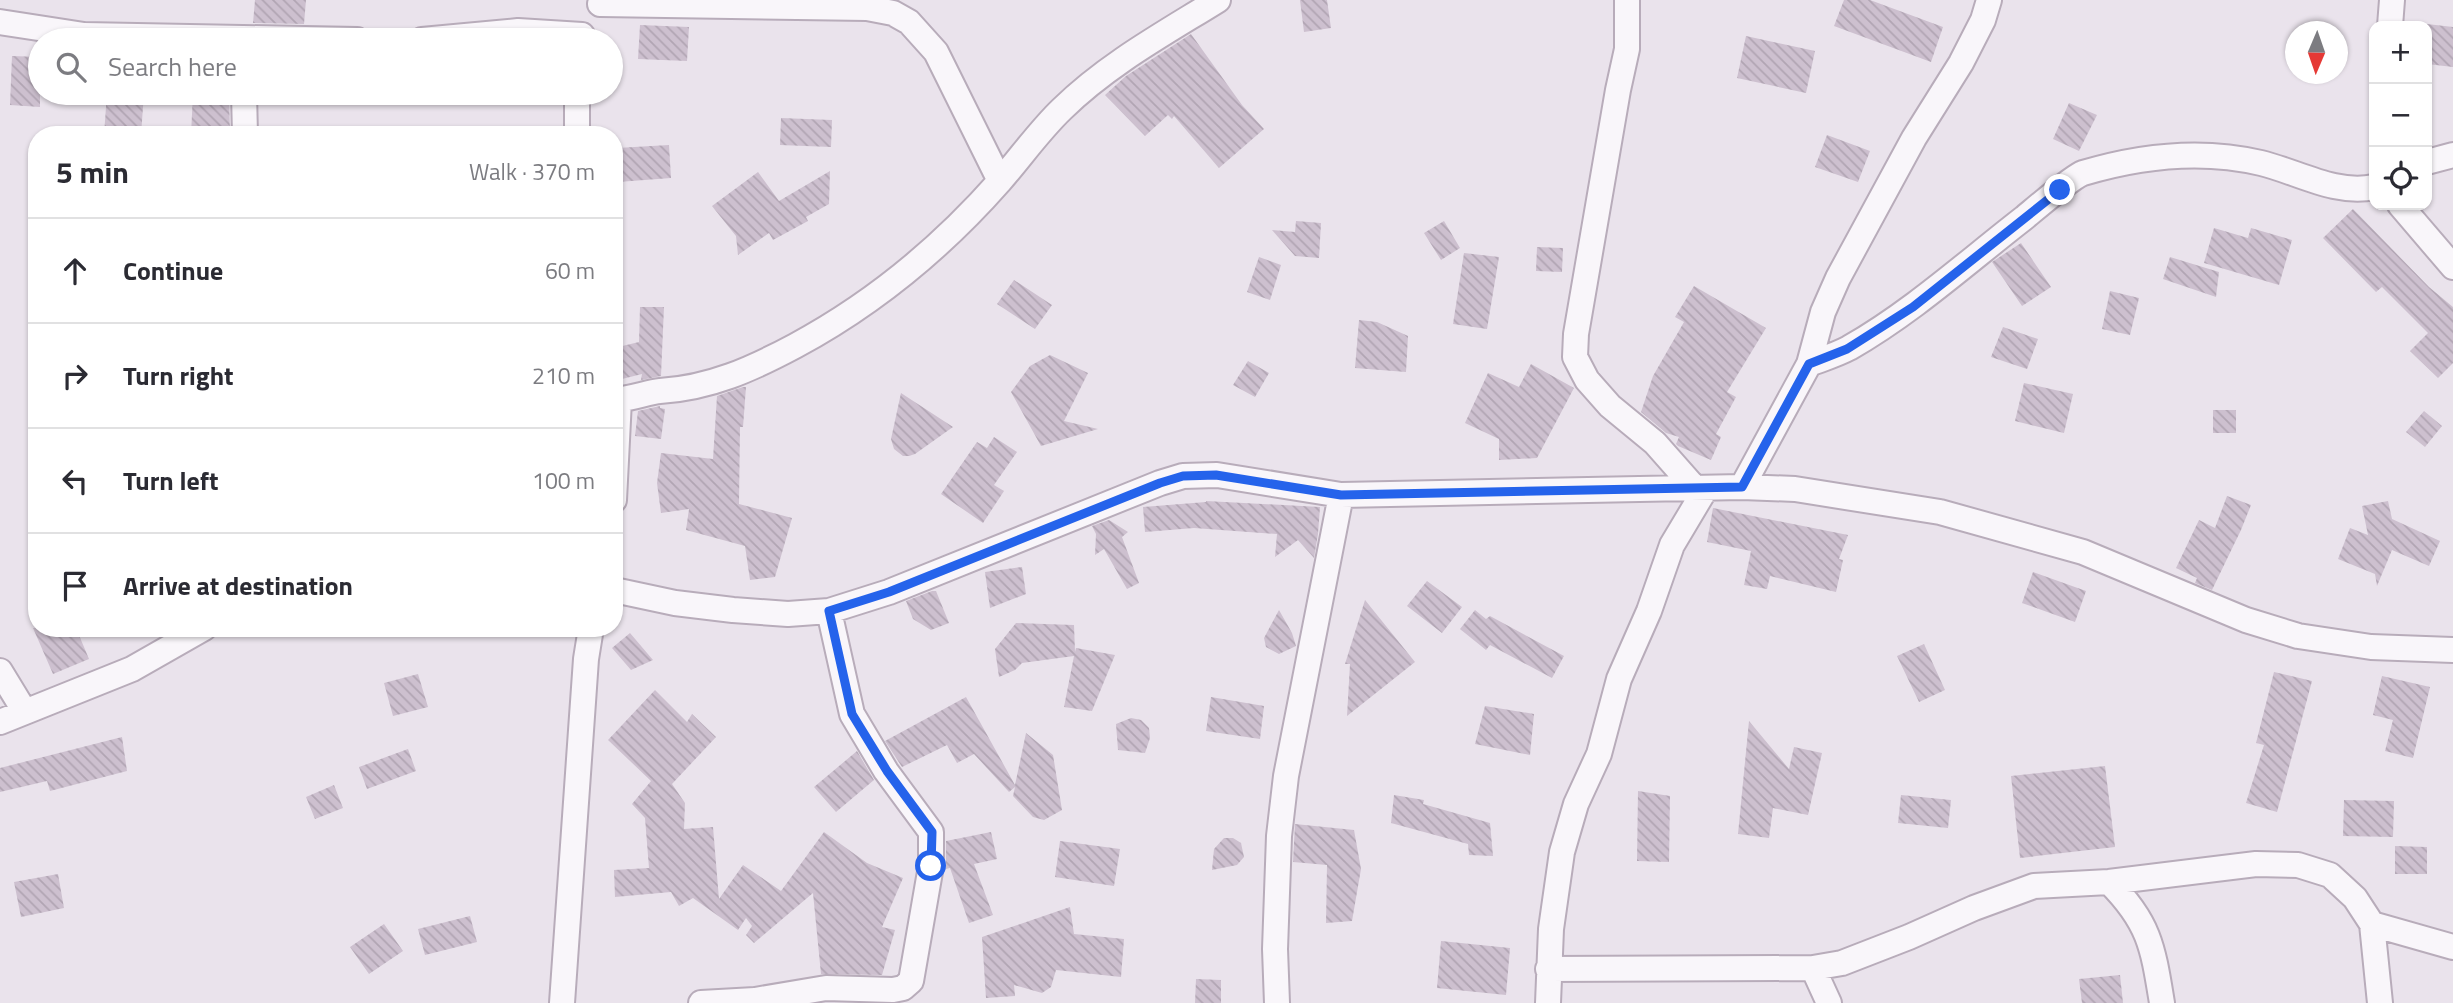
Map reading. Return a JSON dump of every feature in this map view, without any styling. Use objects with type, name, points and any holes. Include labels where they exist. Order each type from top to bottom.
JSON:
[{"type":"street","points":[[623,398],[645,392],[716,382],[745,371],[823,331],[870,301],[915,266],[1000,181],[1062,108],[1092,82],[1218,0]]},
{"type":"street","points":[[1627,0],[1627,49],[1576,334],[1576,357],[1587,380],[1610,406],[1655,443],[1700,487]]},
{"type":"street","points":[[1742,487],[1809,364],[1823,313],[1838,278],[1914,138],[1961,63],[1983,20],[1989,0]]},
{"type":"street","points":[[2390,21],[2392,0]]},
{"type":"street","points":[[586,28],[601,2],[867,8],[893,13],[920,33],[936,52],[1000,181]]},
{"type":"street","points":[[0,22],[39,28]]},
{"type":"street","points":[[244,105],[245,126]]},
{"type":"street","points":[[577,105],[577,126]]},
{"type":"street","points":[[1809,364],[1847,349],[1913,307],[2079,174],[2159,158],[2225,155],[2264,164],[2319,182],[2347,188],[2369,187]]},
{"type":"street","points":[[2432,161],[2453,155]]},
{"type":"street","points":[[2404,210],[2453,267]]},
{"type":"street","points":[[623,592],[675,603],[733,610],[788,614],[829,611],[889,592],[1183,476],[1216,475],[1259,480],[1341,495],[1742,487],[1795,489],[1940,512],[2083,552],[2246,620],[2298,636],[2371,648],[2453,650]]},
{"type":"street","points":[[1548,1003],[1548,968],[1562,852],[1576,804],[1599,754],[1619,679],[1649,611],[1672,545],[1700,487]]},
{"type":"street","points":[[1277,1003],[1275,949],[1279,836],[1286,776],[1341,495]]},
{"type":"street","points":[[701,1003],[755,1000],[826,988],[893,990],[904,988],[911,981],[931,866],[932,832],[887,771],[852,714],[829,611]]},
{"type":"street","points":[[0,722],[132,669],[188,637]]},
{"type":"street","points":[[562,1003],[590,637]]},
{"type":"street","points":[[0,671],[24,712]]},
{"type":"street","points":[[1548,968],[1813,968],[1842,963],[2034,886],[2109,882],[2256,864],[2298,866],[2330,875],[2355,898],[2371,924],[2380,1003]]},
{"type":"street","points":[[2109,882],[2132,904],[2147,933],[2155,956],[2162,1003]]},
{"type":"street","points":[[2371,924],[2453,947]]},
{"type":"street","points":[[1813,968],[1829,1003]]},
{"type":"building","points":[[255,0],[306,0],[304,24],[253,23]]},
{"type":"building","points":[[1300,0],[1327,0],[1331,28],[1304,32]]},
{"type":"building","points":[[1844,0],[1870,0],[1943,27],[1931,62],[1834,26]]},
{"type":"building","points":[[640,25],[689,27],[687,61],[638,59]]},
{"type":"building","points":[[2432,25],[2453,27],[2453,67],[2432,65]]},
{"type":"building","points":[[1191,34],[1242,105],[1264,129],[1219,168],[1174,116],[1172,119],[1168,115],[1145,136],[1105,95],[1126,76]]},
{"type":"building","points":[[1746,36],[1815,51],[1806,93],[1737,78]]},
{"type":"building","points":[[12,56],[28,57],[28,105],[40,107],[10,105]]},
{"type":"building","points":[[2069,103],[2097,115],[2079,151],[2053,139]]},
{"type":"building","points":[[106,105],[143,105],[142,126],[105,126]]},
{"type":"building","points":[[192,105],[229,105],[230,126],[191,126]]},
{"type":"building","points":[[781,118],[832,120],[831,147],[780,145]]},
{"type":"building","points":[[1827,135],[1870,151],[1858,182],[1815,167]]},
{"type":"building","points":[[669,145],[671,178],[623,182],[623,148]]},
{"type":"building","points":[[830,171],[829,204],[806,217],[808,221],[773,240],[769,233],[738,255],[736,236],[712,206],[758,172],[779,201]]},
{"type":"building","points":[[2353,209],[2429,287],[2453,307],[2453,363],[2438,378],[2410,351],[2428,333],[2382,287],[2376,292],[2323,238]]},
{"type":"building","points":[[1296,221],[1321,223],[1319,258],[1295,256],[1272,230],[1295,232]]},
{"type":"building","points":[[1444,221],[1460,248],[1441,260],[1424,233]]},
{"type":"building","points":[[2214,228],[2248,238],[2251,228],[2292,240],[2279,285],[2204,263]]},
{"type":"building","points":[[2021,243],[2051,287],[2022,306],[1992,262]]},
{"type":"building","points":[[1537,247],[1563,248],[1562,272],[1536,271]]},
{"type":"building","points":[[1464,253],[1499,257],[1487,329],[1453,324]]},
{"type":"building","points":[[1259,257],[1281,265],[1270,300],[1247,292]]},
{"type":"building","points":[[2170,257],[2219,272],[2216,297],[2163,279]]},
{"type":"building","points":[[1014,280],[1052,305],[1035,329],[997,304]]},
{"type":"building","points":[[1694,286],[1766,328],[1727,392],[1736,397],[1716,434],[1721,437],[1711,460],[1678,446],[1676,444],[1679,437],[1666,433],[1641,412],[1653,376],[1684,322],[1675,317]]},
{"type":"building","points":[[2110,291],[2139,298],[2130,335],[2102,329]]},
{"type":"building","points":[[640,307],[664,307],[661,376],[641,380],[642,374],[623,379],[623,346],[639,342]]},
{"type":"building","points":[[1359,320],[1377,322],[1408,336],[1406,372],[1355,368]]},
{"type":"building","points":[[2003,327],[2038,339],[2027,369],[1991,357]]},
{"type":"building","points":[[1050,355],[1088,373],[1064,421],[1098,429],[1041,446],[1011,392],[1030,366]]},
{"type":"building","points":[[1248,361],[1269,373],[1255,397],[1233,385]]},
{"type":"building","points":[[1531,364],[1574,388],[1537,458],[1499,460],[1499,439],[1465,423],[1488,373],[1519,387]]},
{"type":"building","points":[[2024,383],[2073,394],[2064,433],[2015,421]]},
{"type":"building","points":[[746,387],[743,427],[740,427],[739,504],[792,518],[775,577],[750,580],[745,546],[686,530],[689,509],[661,513],[657,483],[661,453],[713,459],[717,396]]},
{"type":"building","points":[[901,393],[953,427],[909,456],[903,456],[894,449],[891,439]]},
{"type":"building","points":[[660,406],[665,409],[661,439],[635,436],[638,411]]},
{"type":"building","points":[[2213,410],[2236,410],[2236,433],[2213,433]]},
{"type":"building","points":[[2424,411],[2442,426],[2425,447],[2406,432]]},
{"type":"building","points":[[994,437],[1017,452],[994,485],[1004,491],[983,523],[941,494],[977,442],[987,448]]},
{"type":"building","points":[[2227,496],[2251,505],[2212,590],[2195,583],[2197,578],[2176,568],[2199,520],[2215,528]]},
{"type":"building","points":[[1206,501],[1320,507],[1314,558],[1298,540],[1275,557],[1277,534],[1194,528],[1145,532],[1143,507]]},
{"type":"building","points":[[2388,501],[2392,519],[2440,541],[2429,566],[2392,550],[2377,586],[2375,574],[2338,559],[2350,528],[2368,535],[2362,506]]},
{"type":"building","points":[[1713,508],[1848,535],[1839,559],[1843,560],[1836,592],[1770,576],[1767,589],[1744,585],[1751,551],[1707,542]]},
{"type":"building","points":[[1109,520],[1128,532],[1122,537],[1139,583],[1127,589],[1104,549],[1095,555],[1096,534],[1092,526]]},
{"type":"building","points":[[1022,567],[1026,594],[990,608],[985,572]]},
{"type":"building","points":[[2033,572],[2086,591],[2075,622],[2022,603]]},
{"type":"building","points":[[1427,581],[1462,607],[1442,633],[1407,606]]},
{"type":"building","points":[[936,591],[949,623],[931,630],[913,619],[906,601]]},
{"type":"building","points":[[1365,600],[1415,662],[1347,716],[1350,664],[1345,664]]},
{"type":"building","points":[[1279,610],[1296,646],[1279,654],[1266,647],[1264,638]]},
{"type":"building","points":[[1475,610],[1486,619],[1490,616],[1564,656],[1552,678],[1490,645],[1486,650],[1460,629]]},
{"type":"building","points":[[1016,623],[1074,625],[1075,652],[1076,648],[1115,655],[1092,711],[1064,707],[1074,656],[1022,663],[1015,670],[999,677],[995,649]]},
{"type":"building","points":[[630,633],[653,660],[631,670],[612,648]]},
{"type":"building","points":[[37,637],[80,637],[89,659],[53,674]]},
{"type":"building","points":[[1924,644],[1945,690],[1919,702],[1897,656]]},
{"type":"building","points":[[2274,672],[2312,681],[2277,812],[2246,803],[2264,745],[2256,743]]},
{"type":"building","points":[[418,674],[428,707],[393,716],[384,683]]},
{"type":"building","points":[[2382,676],[2430,687],[2413,758],[2385,751],[2393,720],[2373,715]]},
{"type":"building","points":[[655,690],[687,722],[692,714],[716,737],[672,784],[685,803],[684,829],[713,827],[719,899],[743,865],[781,891],[824,832],[867,863],[903,878],[882,927],[895,930],[882,975],[821,974],[813,893],[754,943],[746,935],[752,926],[746,918],[738,930],[693,898],[679,906],[671,892],[615,897],[614,870],[649,868],[645,818],[632,804],[651,781],[608,740]]},
{"type":"building","points":[[966,697],[1015,785],[1026,733],[1053,755],[1062,810],[1044,820],[1033,817],[1013,796],[1015,787],[1009,792],[974,754],[957,763],[947,745],[902,767],[885,741]]},
{"type":"building","points":[[1211,697],[1264,706],[1260,739],[1206,731]]},
{"type":"building","points":[[1485,706],[1534,714],[1530,755],[1475,744]]},
{"type":"building","points":[[1131,718],[1141,720],[1149,728],[1150,738],[1145,753],[1118,750],[1116,724]]},
{"type":"building","points":[[1749,721],[1789,769],[1794,747],[1822,753],[1808,815],[1773,808],[1769,838],[1738,834]]},
{"type":"building","points":[[122,737],[127,771],[50,791],[47,781],[0,792],[0,768]]},
{"type":"building","points":[[408,749],[416,771],[367,789],[359,767]]},
{"type":"building","points":[[857,751],[874,780],[836,812],[814,787]]},
{"type":"building","points":[[2105,766],[2115,847],[2020,858],[2011,776]]},
{"type":"building","points":[[334,785],[343,808],[315,819],[306,797]]},
{"type":"building","points":[[1638,791],[1670,796],[1669,862],[1637,861]]},
{"type":"building","points":[[1394,795],[1424,800],[1423,804],[1490,823],[1493,856],[1469,855],[1468,844],[1391,823]]},
{"type":"building","points":[[1901,795],[1951,800],[1948,828],[1898,823]]},
{"type":"building","points":[[2344,800],[2394,801],[2393,837],[2343,836]]},
{"type":"building","points":[[1295,824],[1354,830],[1361,869],[1352,921],[1326,923],[1327,865],[1293,862]]},
{"type":"building","points":[[991,832],[997,859],[974,864],[993,915],[969,923],[950,868],[946,869],[946,841]]},
{"type":"building","points":[[1224,838],[1233,838],[1241,843],[1244,857],[1237,865],[1212,870],[1214,849]]},
{"type":"building","points":[[1060,841],[1120,849],[1114,886],[1055,877]]},
{"type":"building","points":[[2395,846],[2427,847],[2427,874],[2395,874]]},
{"type":"building","points":[[58,874],[64,908],[21,917],[14,882]]},
{"type":"building","points":[[1070,907],[1074,934],[1124,939],[1121,977],[1056,970],[1051,987],[1042,993],[1014,985],[1015,996],[986,998],[982,937]]},
{"type":"building","points":[[470,916],[477,942],[425,955],[418,929]]},
{"type":"building","points":[[384,924],[403,951],[369,974],[350,947]]},
{"type":"building","points":[[1441,941],[1510,948],[1506,995],[1437,988]]},
{"type":"building","points":[[2120,975],[2123,1003],[2082,1003],[2079,979]]},
{"type":"building","points":[[1196,979],[1221,980],[1221,1003],[1195,1003]]},
{"type":"route","points":[[931,866],[932,832],[887,771],[852,714],[829,611],[889,592],[1183,476],[1216,475],[1259,480],[1341,495],[1742,487],[1809,364],[1847,349],[1913,307],[2060,190]]}]
